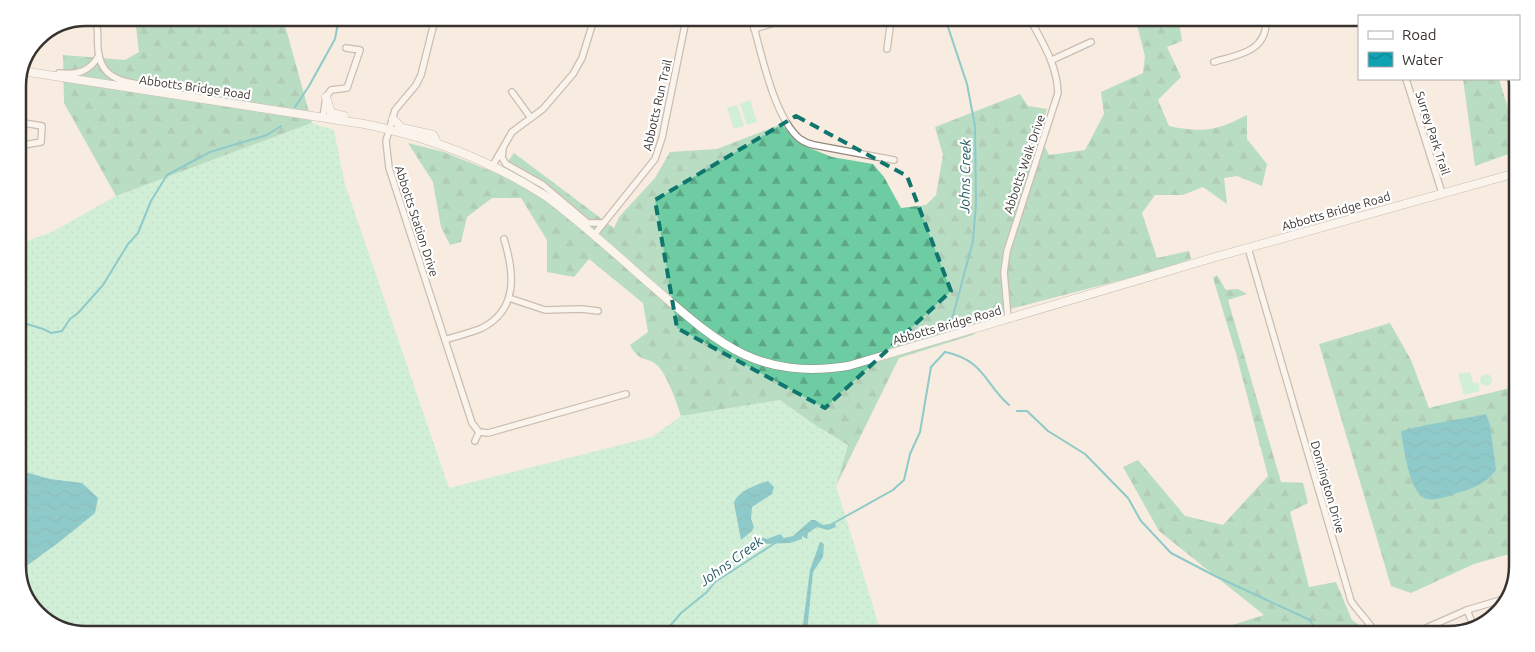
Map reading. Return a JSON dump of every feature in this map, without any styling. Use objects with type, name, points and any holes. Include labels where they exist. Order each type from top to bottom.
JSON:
[{"type":"main road","name":"Abbotts Bridge Road","points":[[28,72],[364,124],[437,143],[493,165],[547,197],[594,234],[720,343],[756,361],[782,368],[825,370],[848,366],[1248,248],[1509,175]]},
{"type":"main road","name":"Abbotts Bridge Road","points":[[326,97],[331,113],[361,119],[364,124]]},
{"type":"main road","name":"Abbotts Bridge Road","points":[[393,119],[402,128],[433,135],[437,143]]},
{"type":"street","points":[[97,26],[99,55],[103,67],[111,78],[159,87],[180,96]]},
{"type":"street","name":"Abbotts Station Drive","points":[[433,26],[421,75],[416,85],[395,110],[386,141],[388,168],[472,423],[479,432]]},
{"type":"street","points":[[493,165],[512,132],[556,96],[573,74],[582,58],[592,26]]},
{"type":"street","name":"Abbotts Run Trail","points":[[594,234],[655,159],[662,138],[685,26]]},
{"type":"street","points":[[753,26],[779,111],[801,141],[894,160]]},
{"type":"street","points":[[754,29],[764,26]]},
{"type":"street","points":[[887,49],[890,26]]},
{"type":"street","name":"Abbotts Walk Drive","points":[[1008,319],[1004,272],[1007,251],[1058,93],[1057,76],[1052,60],[1034,26]]},
{"type":"street","points":[[1214,62],[1245,53],[1256,46],[1264,36],[1265,26]]},
{"type":"street","points":[[1052,60],[1091,42]]},
{"type":"street","points":[[313,116],[323,108],[326,97],[331,90],[347,88],[360,50],[346,48]]},
{"type":"street","points":[[41,74],[78,74],[89,68],[99,55]]},
{"type":"street","name":"Surrey Park Trail","points":[[1406,80],[1442,193]]},
{"type":"street","points":[[512,92],[531,118]]},
{"type":"street","points":[[323,117],[326,97]]},
{"type":"street","points":[[26,123],[42,126],[41,142],[26,145]]},
{"type":"street","points":[[504,144],[502,158],[506,164],[543,185],[588,223],[603,223]]},
{"type":"street","points":[[444,340],[481,328],[489,323],[509,298],[513,278],[511,261],[504,239]]},
{"type":"street","name":"Donnington Drive","points":[[1248,248],[1351,601],[1368,626]]},
{"type":"street","points":[[509,298],[545,310],[582,309],[598,312]]},
{"type":"street","points":[[475,441],[479,432],[488,433],[518,426],[626,394]]},
{"type":"street","name":"Donnington Drive","points":[[1431,626],[1468,610],[1497,601]]},
{"type":"street","points":[[1468,610],[1472,621]]},
{"type":"highlighted area","points":[[796,116],[907,176],[951,291],[825,408],[677,328],[655,200]]},
{"type":"green space","points":[[136,26],[285,26],[312,123],[116,196],[64,103],[63,55],[125,60],[139,52]]},
{"type":"green space","points":[[1137,26],[1180,26],[1182,41],[1167,47],[1181,77],[1158,100],[1169,126],[1200,130],[1209,129],[1227,124],[1247,115],[1247,139],[1267,164],[1262,186],[1237,176],[1224,178],[1227,204],[1203,187],[1183,195],[1155,195],[1142,213],[1157,258],[1189,251],[1191,259],[1160,270],[995,313],[973,335],[899,358],[836,486],[848,445],[812,423],[780,400],[681,416],[661,370],[651,361],[637,355],[630,345],[648,332],[643,303],[589,259],[574,277],[547,272],[547,240],[521,198],[492,198],[467,217],[461,242],[450,245],[441,227],[433,182],[408,143],[444,152],[498,174],[514,153],[614,228],[619,217],[655,178],[670,152],[717,149],[781,124],[802,145],[832,157],[873,164],[884,177],[901,208],[926,205],[936,195],[943,155],[935,127],[1020,94],[1028,106],[1047,109],[1039,134],[1049,155],[1085,150],[1104,114],[1101,92],[1143,73],[1145,56]]},
{"type":"green space","points":[[1463,80],[1499,80],[1509,112],[1509,154],[1475,166]]},
{"type":"green space","points":[[750,100],[757,122],[747,125],[740,104]]},
{"type":"green space","points":[[737,105],[744,126],[734,129],[727,108]]},
{"type":"green space","points":[[312,123],[334,130],[345,184],[449,488],[652,437],[681,416],[780,400],[812,423],[848,445],[836,486],[879,626],[86,626],[75,625],[56,618],[34,596],[26,570],[26,241],[52,232],[116,196]]},
{"type":"green space","points":[[1217,275],[1226,290],[1238,289],[1247,294],[1228,300],[1281,482],[1303,483],[1308,503],[1290,512],[1309,587],[1336,582],[1352,620],[1360,626],[1229,626],[1264,615],[1159,531],[1123,467],[1138,460],[1185,516],[1223,525],[1268,476],[1237,357],[1213,278]]},
{"type":"green space","points":[[1390,323],[1411,360],[1429,408],[1509,388],[1509,554],[1474,564],[1411,593],[1391,586],[1319,344]]},
{"type":"green space","points":[[1470,372],[1473,383],[1478,382],[1480,391],[1464,395],[1458,374]]},
{"type":"green space","points":[[1488,374],[1491,375],[1491,385],[1484,386],[1481,385],[1480,378],[1481,375]]},
{"type":"water","points":[[1486,414],[1490,425],[1496,470],[1479,485],[1446,497],[1427,499],[1421,496],[1408,470],[1401,432]]},
{"type":"water","points":[[26,472],[50,479],[82,483],[98,498],[95,513],[26,566]]},
{"type":"water","points":[[768,481],[774,487],[772,494],[752,507],[751,519],[754,527],[741,540],[734,503],[743,492]]},
{"type":"water","points":[[811,520],[815,520],[823,525],[835,523],[836,527],[828,530],[817,527],[808,533],[807,539],[802,536],[802,539],[790,543],[758,544],[758,536],[767,539],[780,534],[784,538],[793,536]]},
{"type":"water","points":[[820,542],[824,544],[823,557],[813,572],[808,626],[803,626],[810,570]]},
{"type":"waterway","points":[[295,107],[335,39],[337,26]]},
{"type":"waterway","name":"Johns Creek","points":[[942,330],[951,323],[973,241],[976,204],[975,126],[967,84],[948,26]]},
{"type":"waterway","points":[[26,324],[51,333],[62,331],[70,319],[78,313],[103,285],[128,244],[138,233],[151,201],[167,175],[210,152],[267,135],[281,126]]},
{"type":"waterway","points":[[945,352],[958,356],[976,367],[1009,405]]},
{"type":"waterway","name":"Johns Creek","points":[[832,524],[893,490],[904,480],[910,454],[920,432],[931,367],[945,352]]},
{"type":"waterway","points":[[1017,411],[1027,411],[1048,431],[1085,454],[1128,498],[1141,521],[1171,553],[1217,577],[1310,620],[1313,626]]},
{"type":"waterway","name":"Johns Creek","points":[[670,626],[681,613],[707,592],[715,582],[775,543]]}]
